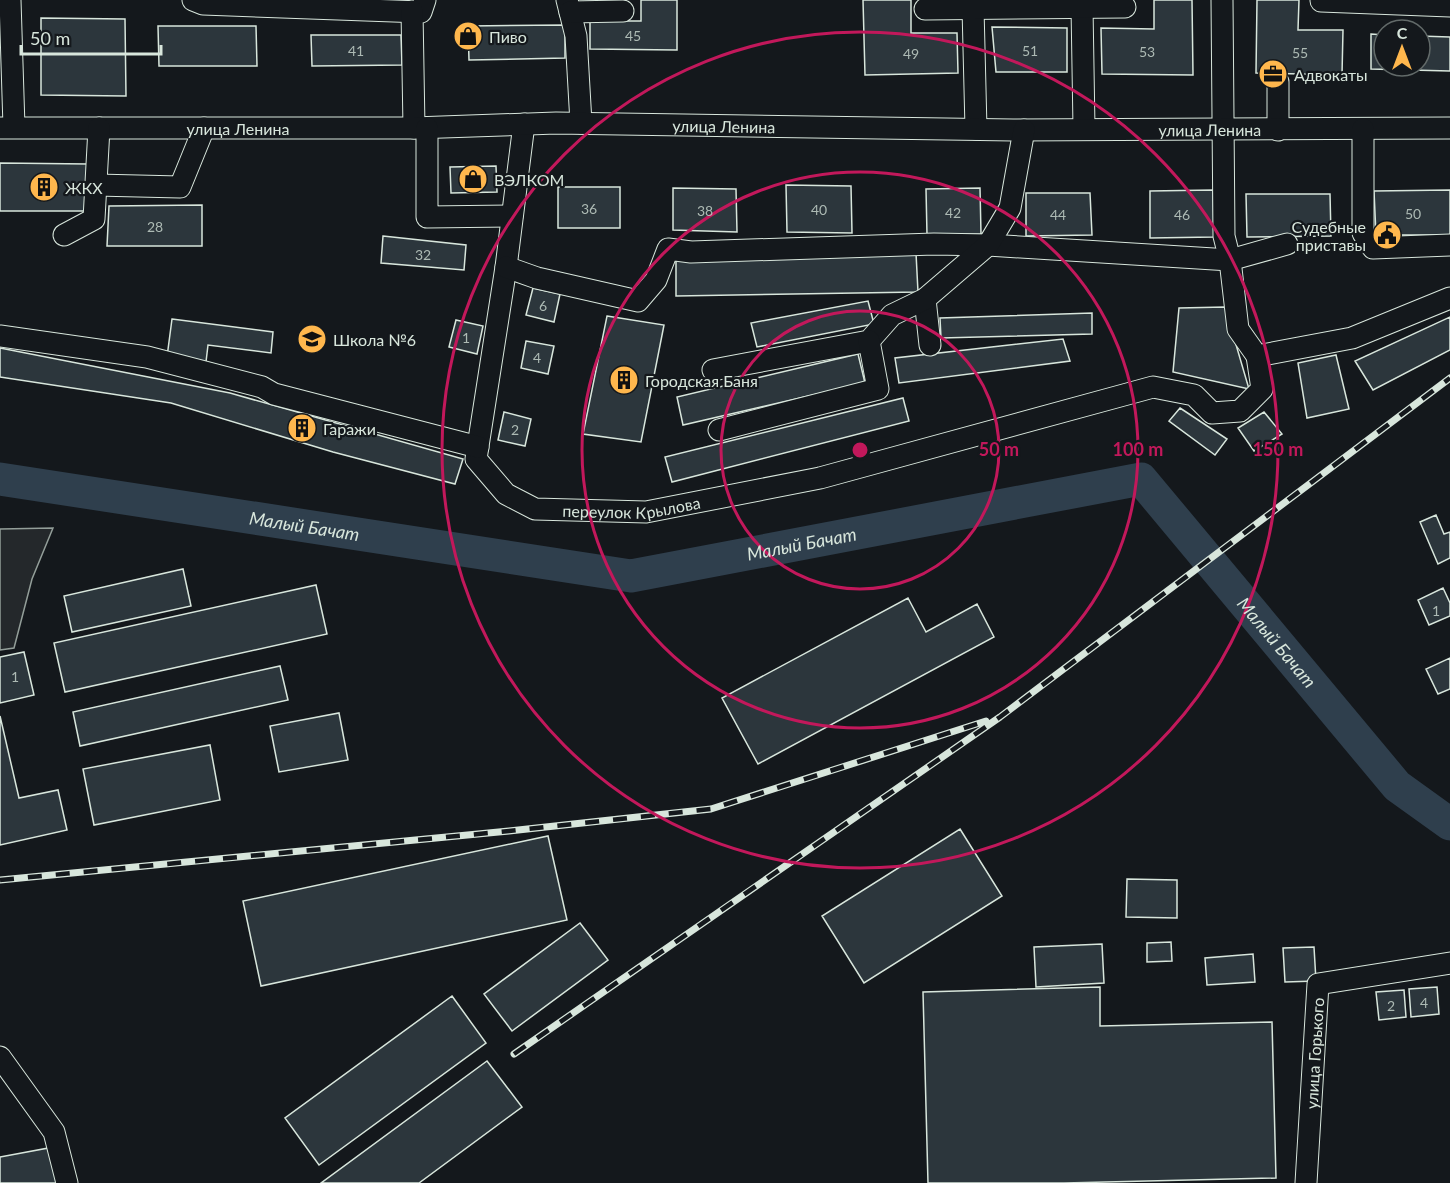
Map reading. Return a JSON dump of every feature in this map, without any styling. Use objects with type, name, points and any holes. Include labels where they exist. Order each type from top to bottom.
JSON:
[{"type":"street","points":[[7,127],[10,0]]},
{"type":"street","points":[[193,0],[203,4],[419,6],[420,128],[427,217],[512,216]]},
{"type":"street","points":[[1222,0],[1224,236],[1230,260],[1238,329],[1257,356],[1352,338],[1450,298]]},
{"type":"street","points":[[1321,1],[1450,6]]},
{"type":"street","points":[[581,123],[576,36],[568,6],[623,11]]},
{"type":"street","points":[[1082,7],[1084,128]]},
{"type":"street","points":[[925,9],[1125,7]]},
{"type":"street","points":[[973,9],[976,129]]},
{"type":"street","points":[[1278,82],[1278,130]]},
{"type":"street","name":"улица Ленина","points":[[7,127],[420,128],[581,123],[1024,130],[1450,128]]},
{"type":"street","name":"переулок Крылова","points":[[524,124],[506,267],[476,459],[506,494],[535,509],[645,512],[820,478],[1153,387],[1194,395],[1212,413],[1240,411],[1262,388],[1257,356]]},
{"type":"street","points":[[64,235],[94,219],[99,128]]},
{"type":"street","points":[[96,186],[180,187],[204,128]]},
{"type":"street","points":[[1363,129],[1363,233],[1373,248],[1450,245]]},
{"type":"street","points":[[713,370],[869,341],[892,315],[925,299],[988,245],[1010,208],[1024,130]]},
{"type":"street","points":[[506,267],[537,278],[638,301],[656,280],[668,249],[691,252],[934,244],[988,245],[1230,260],[1287,244]]},
{"type":"street","points":[[925,299],[930,345]]},
{"type":"street","points":[[0,336],[147,357],[262,387],[274,394],[478,447]]},
{"type":"street","points":[[719,430],[878,389],[869,341]]},
{"type":"street","name":"улица Горького","points":[[1306,1183],[1318,984],[1450,963]]},
{"type":"street","points":[[0,1057],[54,1132],[67,1183]]},
{"type":"shaded area","points":[[53,528],[32,579],[14,648],[0,650],[0,529]]},
{"type":"building","points":[[641,0],[677,0],[677,50],[590,49],[590,21],[641,21]]},
{"type":"building","points":[[863,0],[911,0],[911,33],[957,33],[958,73],[865,75]]},
{"type":"building","points":[[1154,0],[1192,0],[1193,75],[1102,74],[1101,28],[1154,29]]},
{"type":"building","points":[[1257,0],[1299,0],[1298,30],[1343,30],[1342,75],[1256,73]]},
{"type":"building","points":[[41,18],[125,19],[126,96],[41,95]]},
{"type":"building","points":[[565,25],[565,58],[469,60],[468,26]]},
{"type":"building","points":[[158,26],[256,26],[257,66],[159,66]]},
{"type":"building","points":[[992,27],[1067,28],[1067,72],[996,72]]},
{"type":"building","points":[[1371,34],[1372,69],[1371,69]]},
{"type":"building","points":[[311,35],[401,35],[402,65],[312,66]]},
{"type":"building","points":[[1432,36],[1450,37],[1450,71],[1432,71]]},
{"type":"building","name":"ЖКХ","points":[[0,163],[88,164],[87,211],[0,211]]},
{"type":"building","name":"ВЭЛКОМ","points":[[496,166],[497,192],[451,193],[450,167]]},
{"type":"building","points":[[786,185],[851,186],[852,233],[787,232]]},
{"type":"building","points":[[558,187],[620,187],[620,228],[558,228]]},
{"type":"building","points":[[673,188],[736,189],[737,232],[673,230]]},
{"type":"building","points":[[980,188],[981,234],[927,235],[926,189]]},
{"type":"building","points":[[1213,190],[1214,237],[1150,238],[1150,191]]},
{"type":"building","points":[[1450,190],[1450,235],[1376,235],[1374,191]]},
{"type":"building","points":[[1026,193],[1090,193],[1092,235],[1026,236]]},
{"type":"building","points":[[1246,194],[1330,194],[1331,236],[1247,237]]},
{"type":"building","points":[[202,205],[202,246],[107,246],[109,206]]},
{"type":"building","points":[[383,236],[466,245],[464,270],[381,263]]},
{"type":"building","points":[[916,253],[918,292],[676,296],[676,258]]},
{"type":"building","points":[[533,288],[560,294],[554,322],[526,315]]},
{"type":"building","points":[[868,301],[874,324],[757,347],[751,323]]},
{"type":"building","points":[[1225,307],[1249,389],[1173,372],[1179,308]]},
{"type":"building","points":[[1092,313],[1092,334],[941,338],[940,318]]},
{"type":"building","name":"Городская Баня","points":[[607,316],[664,325],[641,442],[583,434]]},
{"type":"building","points":[[1450,317],[1450,350],[1373,390],[1355,361]]},
{"type":"building","points":[[172,319],[273,332],[271,353],[208,345],[206,362],[167,357]]},
{"type":"building","points":[[456,320],[483,326],[477,354],[449,347]]},
{"type":"building","points":[[1063,339],[1070,361],[899,383],[895,358]]},
{"type":"building","points":[[526,341],[554,346],[548,374],[521,368]]},
{"type":"building","name":"Гаражи","points":[[0,348],[230,393],[463,459],[455,484],[333,452],[171,403],[0,377]]},
{"type":"building","points":[[858,354],[865,383],[683,425],[677,397]]},
{"type":"building","points":[[1336,355],[1349,409],[1307,418],[1298,363]]},
{"type":"building","points":[[903,398],[909,421],[672,482],[665,457]]},
{"type":"building","points":[[1180,408],[1227,439],[1215,455],[1169,421]]},
{"type":"building","points":[[504,412],[531,419],[525,446],[498,440]]},
{"type":"building","points":[[1264,412],[1282,434],[1254,451],[1238,428]]},
{"type":"building","points":[[1436,515],[1444,534],[1450,532],[1450,558],[1438,564],[1420,522]]},
{"type":"building","points":[[183,569],[191,606],[72,632],[64,596]]},
{"type":"building","points":[[316,585],[327,634],[65,692],[54,643]]},
{"type":"building","points":[[1443,588],[1450,603],[1450,616],[1429,625],[1418,600]]},
{"type":"building","points":[[908,598],[926,632],[977,604],[994,637],[758,764],[722,698]]},
{"type":"building","points":[[24,652],[34,695],[0,703],[0,657]]},
{"type":"building","points":[[1450,658],[1450,689],[1438,694],[1426,669]]},
{"type":"building","points":[[280,666],[288,700],[80,746],[73,712]]},
{"type":"building","points":[[339,713],[348,760],[279,772],[270,726]]},
{"type":"building","points":[[0,716],[19,798],[58,790],[67,830],[0,845]]},
{"type":"building","points":[[210,745],[220,800],[94,825],[83,769]]},
{"type":"building","points":[[960,829],[1002,896],[864,983],[822,916]]},
{"type":"building","points":[[548,836],[567,920],[261,986],[243,901]]},
{"type":"building","points":[[1127,879],[1177,880],[1177,918],[1126,917]]},
{"type":"building","points":[[580,923],[608,960],[512,1031],[484,994]]},
{"type":"building","points":[[1171,942],[1172,961],[1147,962],[1147,943]]},
{"type":"building","points":[[1102,944],[1104,983],[1036,987],[1034,947]]},
{"type":"building","points":[[1314,947],[1316,981],[1285,982],[1283,948]]},
{"type":"building","points":[[1253,954],[1255,982],[1207,985],[1205,958]]},
{"type":"building","points":[[1100,987],[1100,1026],[1272,1022],[1276,1178],[1064,1183],[928,1183],[923,992]]},
{"type":"building","points":[[1437,987],[1439,1014],[1411,1017],[1409,989]]},
{"type":"building","points":[[1404,990],[1406,1017],[1379,1020],[1376,992]]},
{"type":"building","points":[[452,996],[486,1043],[319,1165],[285,1118]]},
{"type":"building","points":[[487,1061],[522,1107],[419,1183],[321,1183]]},
{"type":"building","points":[[54,1147],[60,1183],[0,1183],[0,1157]]},
{"type":"waterway","name":"Малый Бачат","points":[[0,479],[631,576],[1141,479],[1397,786],[1450,824]]},
{"type":"railway","points":[[514,1054],[1000,717],[1450,378]]},
{"type":"railway","points":[[0,880],[509,831],[711,809],[986,721]]},
{"type":"place","name":"Пиво","points":[[468,36]]},
{"type":"place","name":"Адвокаты","points":[[1273,74]]},
{"type":"place","name":"ВЭЛКОМ","points":[[473,179]]},
{"type":"place","name":"ЖКХ","points":[[44,187]]},
{"type":"place","name":"Судебные приставы","points":[[1387,235]]},
{"type":"place","name":"Школа №6","points":[[312,339]]},
{"type":"place","name":"Городская Баня","points":[[624,380]]},
{"type":"place","name":"Гаражи","points":[[302,428]]}]
